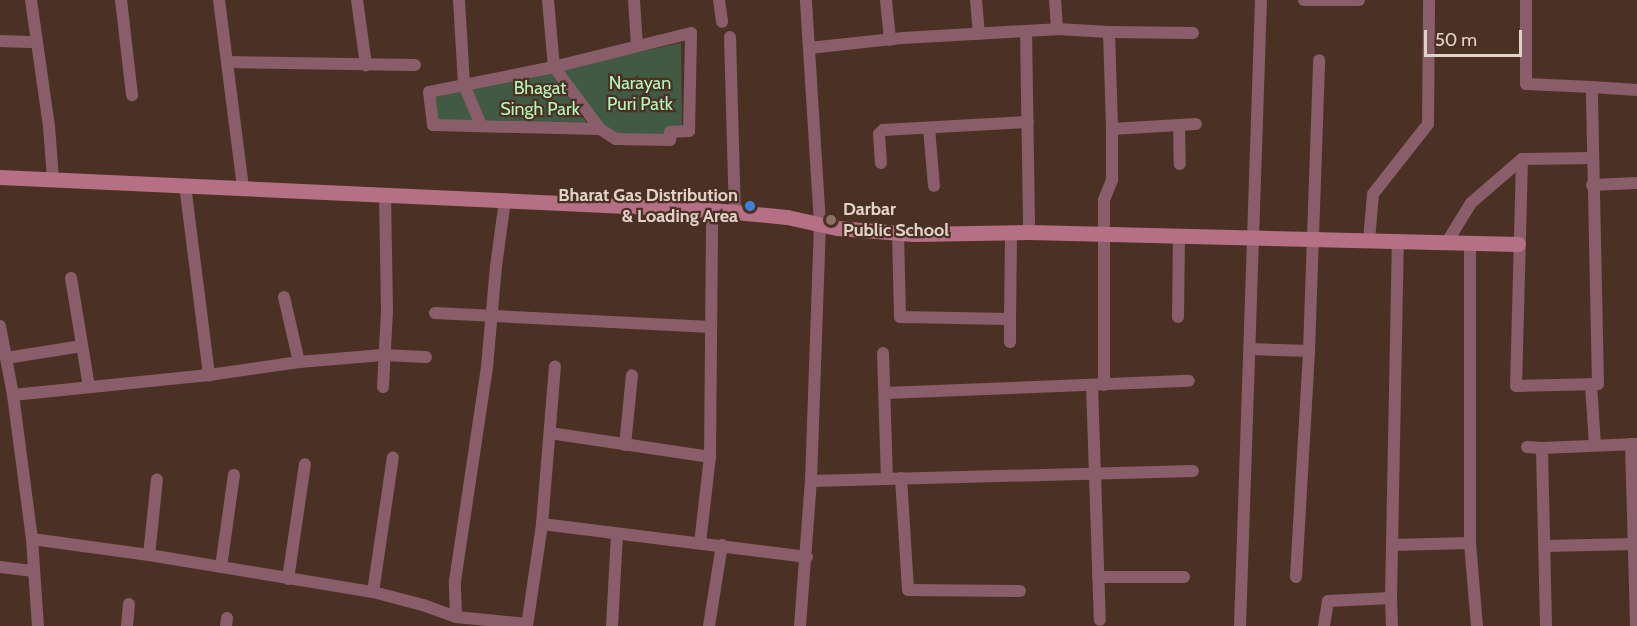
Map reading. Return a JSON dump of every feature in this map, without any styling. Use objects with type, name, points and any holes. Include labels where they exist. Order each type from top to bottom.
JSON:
[{"type":"street","points":[[31,0],[49,126],[53,179]]},
{"type":"street","points":[[121,0],[132,95]]},
{"type":"street","points":[[219,0],[243,188]]},
{"type":"street","points":[[357,0],[366,64]]},
{"type":"street","points":[[459,0],[464,85],[481,125]]},
{"type":"street","points":[[548,0],[554,67],[600,129],[616,139],[627,140],[670,140],[670,132],[689,131],[691,33],[554,67],[429,92],[433,125],[600,129]]},
{"type":"street","points":[[634,0],[637,46]]},
{"type":"street","points":[[719,0],[722,22]]},
{"type":"street","points":[[800,626],[811,481],[820,224],[806,0]]},
{"type":"street","points":[[886,0],[890,40]]},
{"type":"street","points":[[976,0],[979,34]]},
{"type":"street","points":[[1055,0],[1057,29]]},
{"type":"street","points":[[1240,626],[1261,0]]},
{"type":"street","points":[[1304,0],[1359,0]]},
{"type":"street","points":[[1369,240],[1373,194],[1428,124],[1430,0]]},
{"type":"street","points":[[1527,0],[1527,84],[1637,90]]},
{"type":"street","points":[[809,48],[1057,29],[1193,33]]},
{"type":"street","points":[[1026,31],[1029,232]]},
{"type":"street","points":[[1100,620],[1095,473],[1104,200],[1112,180],[1109,32]]},
{"type":"street","points":[[730,37],[735,212]]},
{"type":"street","points":[[0,40],[37,42]]},
{"type":"street","points":[[1296,577],[1309,351],[1311,239],[1319,60]]},
{"type":"street","points":[[227,62],[415,65]]},
{"type":"street","points":[[1522,159],[1516,386],[1598,384],[1592,185],[1592,87]]},
{"type":"street","points":[[880,163],[880,132],[1028,122]]},
{"type":"street","points":[[1112,129],[1196,123]]},
{"type":"street","points":[[1179,125],[1180,164]]},
{"type":"street","points":[[929,128],[934,186]]},
{"type":"street","points":[[1446,242],[1471,203],[1522,159],[1592,158]]},
{"type":"street","points":[[0,177],[712,210],[837,228],[898,233],[1029,232],[1518,244]]},
{"type":"street","points":[[1592,185],[1637,183]]},
{"type":"street","points":[[185,185],[209,375]]},
{"type":"street","points":[[383,387],[387,310],[385,194]]},
{"type":"street","points":[[456,617],[455,580],[487,368],[505,200]]},
{"type":"street","points":[[700,543],[710,457],[712,210]]},
{"type":"street","points":[[1010,342],[1011,232]]},
{"type":"street","points":[[898,233],[900,317],[1010,319]]},
{"type":"street","points":[[1178,317],[1179,236]]},
{"type":"street","points":[[1392,626],[1398,241]]},
{"type":"street","points":[[1470,242],[1470,543],[1477,626]]},
{"type":"street","points":[[71,278],[89,387]]},
{"type":"street","points":[[284,297],[299,362]]},
{"type":"street","points":[[435,313],[492,314],[711,327]]},
{"type":"street","points":[[0,326],[13,395],[32,539],[38,626]]},
{"type":"street","points":[[6,358],[82,346]]},
{"type":"street","points":[[1251,349],[1309,351]]},
{"type":"street","points":[[883,353],[887,478]]},
{"type":"street","points":[[13,395],[209,375],[299,362],[383,356],[426,357]]},
{"type":"street","points":[[32,539],[149,555],[374,592],[423,605],[456,617],[527,625],[542,524],[555,367]]},
{"type":"street","points":[[625,445],[632,375]]},
{"type":"street","points":[[885,393],[1189,381]]},
{"type":"street","points":[[1591,385],[1595,445]]},
{"type":"street","points":[[550,433],[710,457]]},
{"type":"street","points":[[1527,447],[1634,444],[1636,626]]},
{"type":"street","points":[[1542,448],[1546,626]]},
{"type":"street","points":[[374,592],[393,458]]},
{"type":"street","points":[[288,579],[305,464]]},
{"type":"street","points":[[811,481],[1192,471]]},
{"type":"street","points":[[221,567],[234,475]]},
{"type":"street","points":[[901,478],[908,590],[1020,591]]},
{"type":"street","points":[[149,555],[157,479]]},
{"type":"street","points":[[542,524],[807,557]]},
{"type":"street","points":[[612,626],[618,535]]},
{"type":"street","points":[[1392,545],[1470,543]]},
{"type":"street","points":[[1546,546],[1634,544]]},
{"type":"street","points":[[709,626],[722,545]]},
{"type":"street","points":[[0,567],[34,571]]},
{"type":"street","points":[[1098,577],[1184,578]]},
{"type":"street","points":[[1324,626],[1328,601],[1391,598]]},
{"type":"street","points":[[128,626],[129,604]]},
{"type":"green space","name":"Narayan Puri Patk","points":[[681,43],[682,127],[666,127],[665,137],[617,135],[602,125],[559,69]]},
{"type":"green space","name":"Bhagat Singh Park","points":[[551,73],[589,126],[437,121],[434,93]]},
{"type":"place","name":"Bharat Gas Distribution & Loading Area","points":[[750,206]]},
{"type":"place","name":"Darbar Public School","points":[[831,220]]}]
